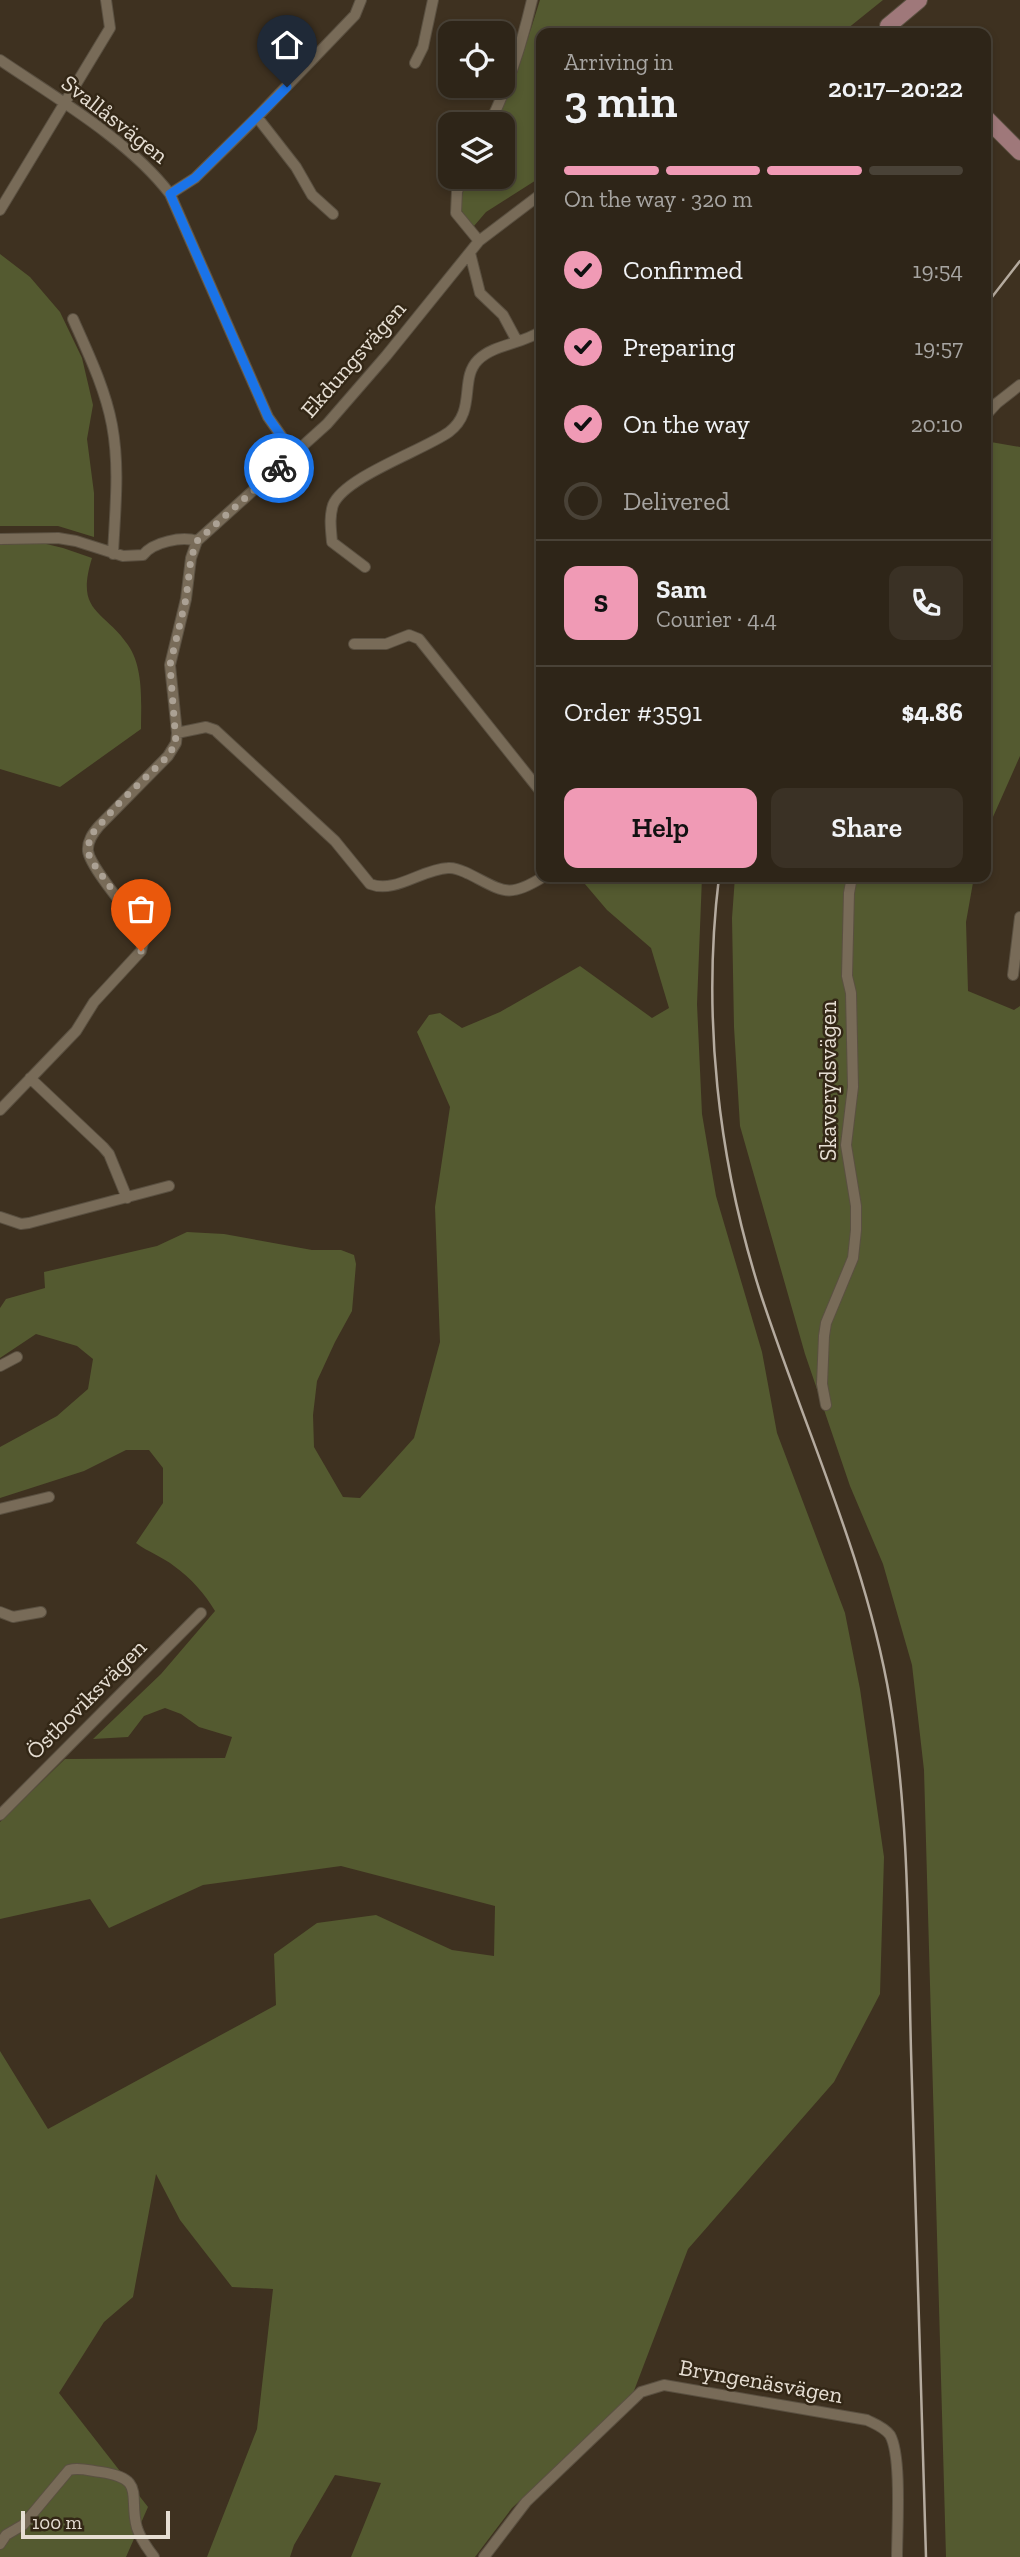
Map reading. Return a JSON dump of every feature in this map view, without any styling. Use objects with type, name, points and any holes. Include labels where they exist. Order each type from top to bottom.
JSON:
[{"type":"street","points":[[0,210],[110,28],[106,0]]},
{"type":"street","points":[[170,194],[195,178],[257,117],[355,15],[361,0]]},
{"type":"street","points":[[415,63],[423,47],[433,0]]},
{"type":"street","points":[[495,112],[519,54],[533,0]]},
{"type":"street","points":[[890,28],[919,0]]},
{"type":"street","name":"Svallåsvägen","points":[[0,60],[109,136],[160,180],[170,194],[268,417],[294,454]]},
{"type":"street","points":[[257,117],[296,167],[312,195],[333,214]]},
{"type":"street","points":[[991,123],[1020,152]]},
{"type":"street","points":[[458,189],[456,213],[479,241]]},
{"type":"street","name":"Ekdungsvägen","points":[[197,541],[327,424],[378,366],[479,241],[536,198]]},
{"type":"street","points":[[470,253],[480,293],[503,316],[517,341]]},
{"type":"street","points":[[73,319],[93,365],[112,423],[117,478],[113,554]]},
{"type":"street","points":[[365,566],[332,542],[330,519],[334,502],[358,481],[449,432],[462,419],[467,408],[469,380],[476,361],[487,353],[536,333]]},
{"type":"street","points":[[991,410],[1020,385]]},
{"type":"street","points":[[0,539],[58,538],[123,556],[143,555],[147,550],[173,541],[197,541],[191,558],[186,599],[170,665],[176,743],[168,756],[99,825],[90,836],[88,850],[95,867],[143,932],[143,945],[135,958],[94,1002],[76,1031],[0,1110]]},
{"type":"street","points":[[354,643],[386,644],[409,635],[419,639],[536,786]]},
{"type":"street","points":[[177,733],[206,727],[215,730],[335,841],[370,884],[384,887],[446,867],[460,870],[507,891],[518,891],[536,881]]},
{"type":"street","name":"Skaverydsvägen","points":[[826,1405],[822,1384],[826,1323],[853,1258],[856,1230],[856,1206],[846,1145],[853,1076],[851,993],[847,976],[851,882]]},
{"type":"street","points":[[1013,975],[1020,917]]},
{"type":"street","points":[[30,1079],[103,1146],[127,1198]]},
{"type":"street","points":[[0,1217],[21,1224],[29,1223],[169,1186]]},
{"type":"street","points":[[0,1366],[17,1357]]},
{"type":"street","points":[[0,1508],[49,1497]]},
{"type":"street","points":[[0,1612],[13,1617],[41,1612]]},
{"type":"street","name":"Östboviksvägen","points":[[0,1815],[201,1613]]},
{"type":"street","name":"Bryngenäsvägen","points":[[484,2557],[526,2502],[641,2392],[664,2385],[867,2420],[881,2426],[889,2433],[896,2457],[897,2557]]},
{"type":"street","points":[[0,2544],[6,2535],[23,2525],[69,2470],[78,2468],[121,2475],[131,2486],[136,2526],[144,2544],[154,2557]]},
{"type":"green space","points":[[540,0],[883,0],[848,28],[536,28],[536,180],[486,212],[474,226],[462,210],[464,189],[515,189],[515,112],[499,112],[506,98],[515,98],[515,77]]},
{"type":"green space","points":[[0,254],[30,277],[60,312],[82,358],[93,405],[87,439],[94,493],[94,537],[58,526],[0,526]]},
{"type":"green space","points":[[991,442],[1020,447],[1020,756],[991,821]]},
{"type":"green space","points":[[38,542],[92,558],[87,590],[89,600],[94,609],[128,645],[137,664],[140,686],[141,729],[60,787],[0,769],[0,545]]},
{"type":"green space","points":[[583,882],[702,882],[697,1004],[702,1114],[716,1196],[762,1352],[777,1433],[845,1613],[860,1689],[884,1857],[880,1994],[834,2082],[688,2249],[632,2396],[512,2508],[475,2557],[351,2557],[381,2483],[335,2475],[294,2545],[290,2557],[207,2557],[257,2429],[273,2289],[232,2287],[180,2220],[156,2174],[133,2297],[104,2322],[59,2393],[148,2507],[126,2557],[0,2557],[0,2051],[48,2129],[276,2005],[274,1954],[317,1923],[376,1915],[452,1950],[494,1956],[495,1906],[341,1866],[203,1885],[109,1928],[90,1899],[0,1919],[0,1822],[65,1759],[225,1758],[232,1737],[199,1727],[181,1714],[165,1708],[144,1716],[128,1737],[93,1739],[161,1674],[215,1611],[202,1592],[186,1576],[136,1543],[163,1503],[163,1468],[149,1450],[126,1450],[84,1471],[0,1498],[0,1447],[57,1416],[88,1389],[93,1359],[77,1346],[36,1334],[0,1358],[0,1308],[6,1299],[45,1288],[44,1272],[157,1246],[187,1232],[224,1234],[312,1250],[341,1250],[354,1255],[356,1264],[352,1311],[317,1381],[313,1415],[314,1447],[343,1497],[360,1498],[414,1438],[440,1342],[435,1207],[450,1107],[417,1032],[429,1015],[440,1013],[462,1028],[500,1012],[580,966],[652,1018],[669,1008],[651,948],[607,910]]},
{"type":"green space","points":[[735,882],[973,882],[966,922],[968,991],[1014,1010],[1020,1006],[1020,2557],[946,2557],[924,1770],[912,1665],[883,1564],[850,1486],[805,1354],[740,1126],[734,1027],[732,918]]},
{"type":"railway","points":[[991,298],[1020,261]]},
{"type":"railway","points":[[719,882],[712,982],[713,1034],[717,1087],[733,1191],[760,1292],[866,1595],[890,1700],[896,1744],[906,1875],[926,2557]]},
{"type":"way so far","points":[[141,951],[143,932],[90,859],[90,836],[120,802],[168,756],[176,743],[177,727],[170,665],[186,599],[191,558],[197,541],[279,468]]},
{"type":"route","points":[[279,468],[294,454],[268,417],[170,194],[195,178],[287,87]]}]
